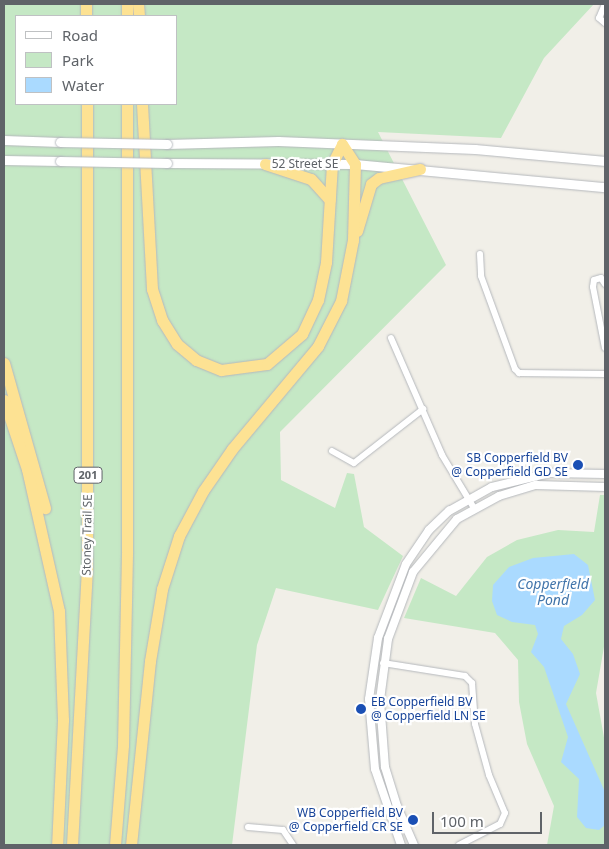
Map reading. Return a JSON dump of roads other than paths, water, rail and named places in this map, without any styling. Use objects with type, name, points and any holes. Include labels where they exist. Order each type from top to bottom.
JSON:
[{"type":"highway","name":"Stoney Trail SE","points":[[72,845],[87,567],[86,105]]},
{"type":"highway","points":[[115,845],[123,745],[128,551],[128,105]]},
{"type":"highway","points":[[142,105],[152,289],[162,320],[177,344],[196,360],[221,370],[252,368],[284,352],[302,334],[318,300],[326,262],[332,164],[342,144]]},
{"type":"highway","points":[[342,144],[355,164],[353,240]]},
{"type":"highway","points":[[265,164],[311,179],[330,200]]},
{"type":"highway","points":[[131,845],[154,622],[179,536],[203,491],[232,449],[318,346],[341,301],[353,240],[371,184],[379,178],[420,168]]},
{"type":"highway","points":[[4,363],[35,466],[55,584],[63,720],[58,845]]},
{"type":"highway","points":[[4,400],[27,468],[55,584]]},
{"type":"main road","name":"52 Street SE","points":[[4,140],[167,144],[342,144],[475,149],[605,161]]},
{"type":"main road","name":"52 Street SE","points":[[4,160],[355,164],[420,168],[605,187]]},
{"type":"street","points":[[605,4],[599,18],[605,23]]},
{"type":"street","points":[[480,254],[481,276],[514,369],[519,372],[605,374]]},
{"type":"street","points":[[605,284],[600,278],[594,280],[593,287],[605,348]]},
{"type":"street","points":[[390,338],[442,455],[474,508]]},
{"type":"street","points":[[332,451],[354,463],[423,409]]},
{"type":"street","points":[[400,845],[375,769],[369,700],[373,661],[388,603],[412,554],[429,530],[468,499],[492,487],[550,474],[605,474]]},
{"type":"street","points":[[414,845],[397,806],[385,767],[380,708],[383,663],[397,606],[413,572],[442,533],[474,508],[536,485],[605,487]]},
{"type":"street","points":[[383,663],[465,676],[472,684],[475,724],[489,775],[505,813],[500,824],[460,845]]},
{"type":"street","points":[[375,769],[385,767]]},
{"type":"street","points":[[248,827],[283,830],[293,845]]},
{"type":"water","name":"Copperfield Pond","points":[[574,554],[588,565],[595,600],[582,615],[564,626],[561,639],[573,654],[580,674],[566,704],[605,792],[605,825],[599,830],[586,828],[577,817],[579,779],[561,762],[568,737],[544,667],[531,652],[538,634],[535,625],[512,622],[497,615],[492,601],[493,585],[509,567],[533,558]]},
{"type":"place","name":"SB Copperfield BV @ Copperfield GD SE","points":[[578,465]]},
{"type":"place","name":"EB Copperfield BV @ Copperfield LN SE","points":[[361,709]]},
{"type":"place","name":"WB Copperfield BV @ Copperfield CR SE","points":[[413,820]]}]
